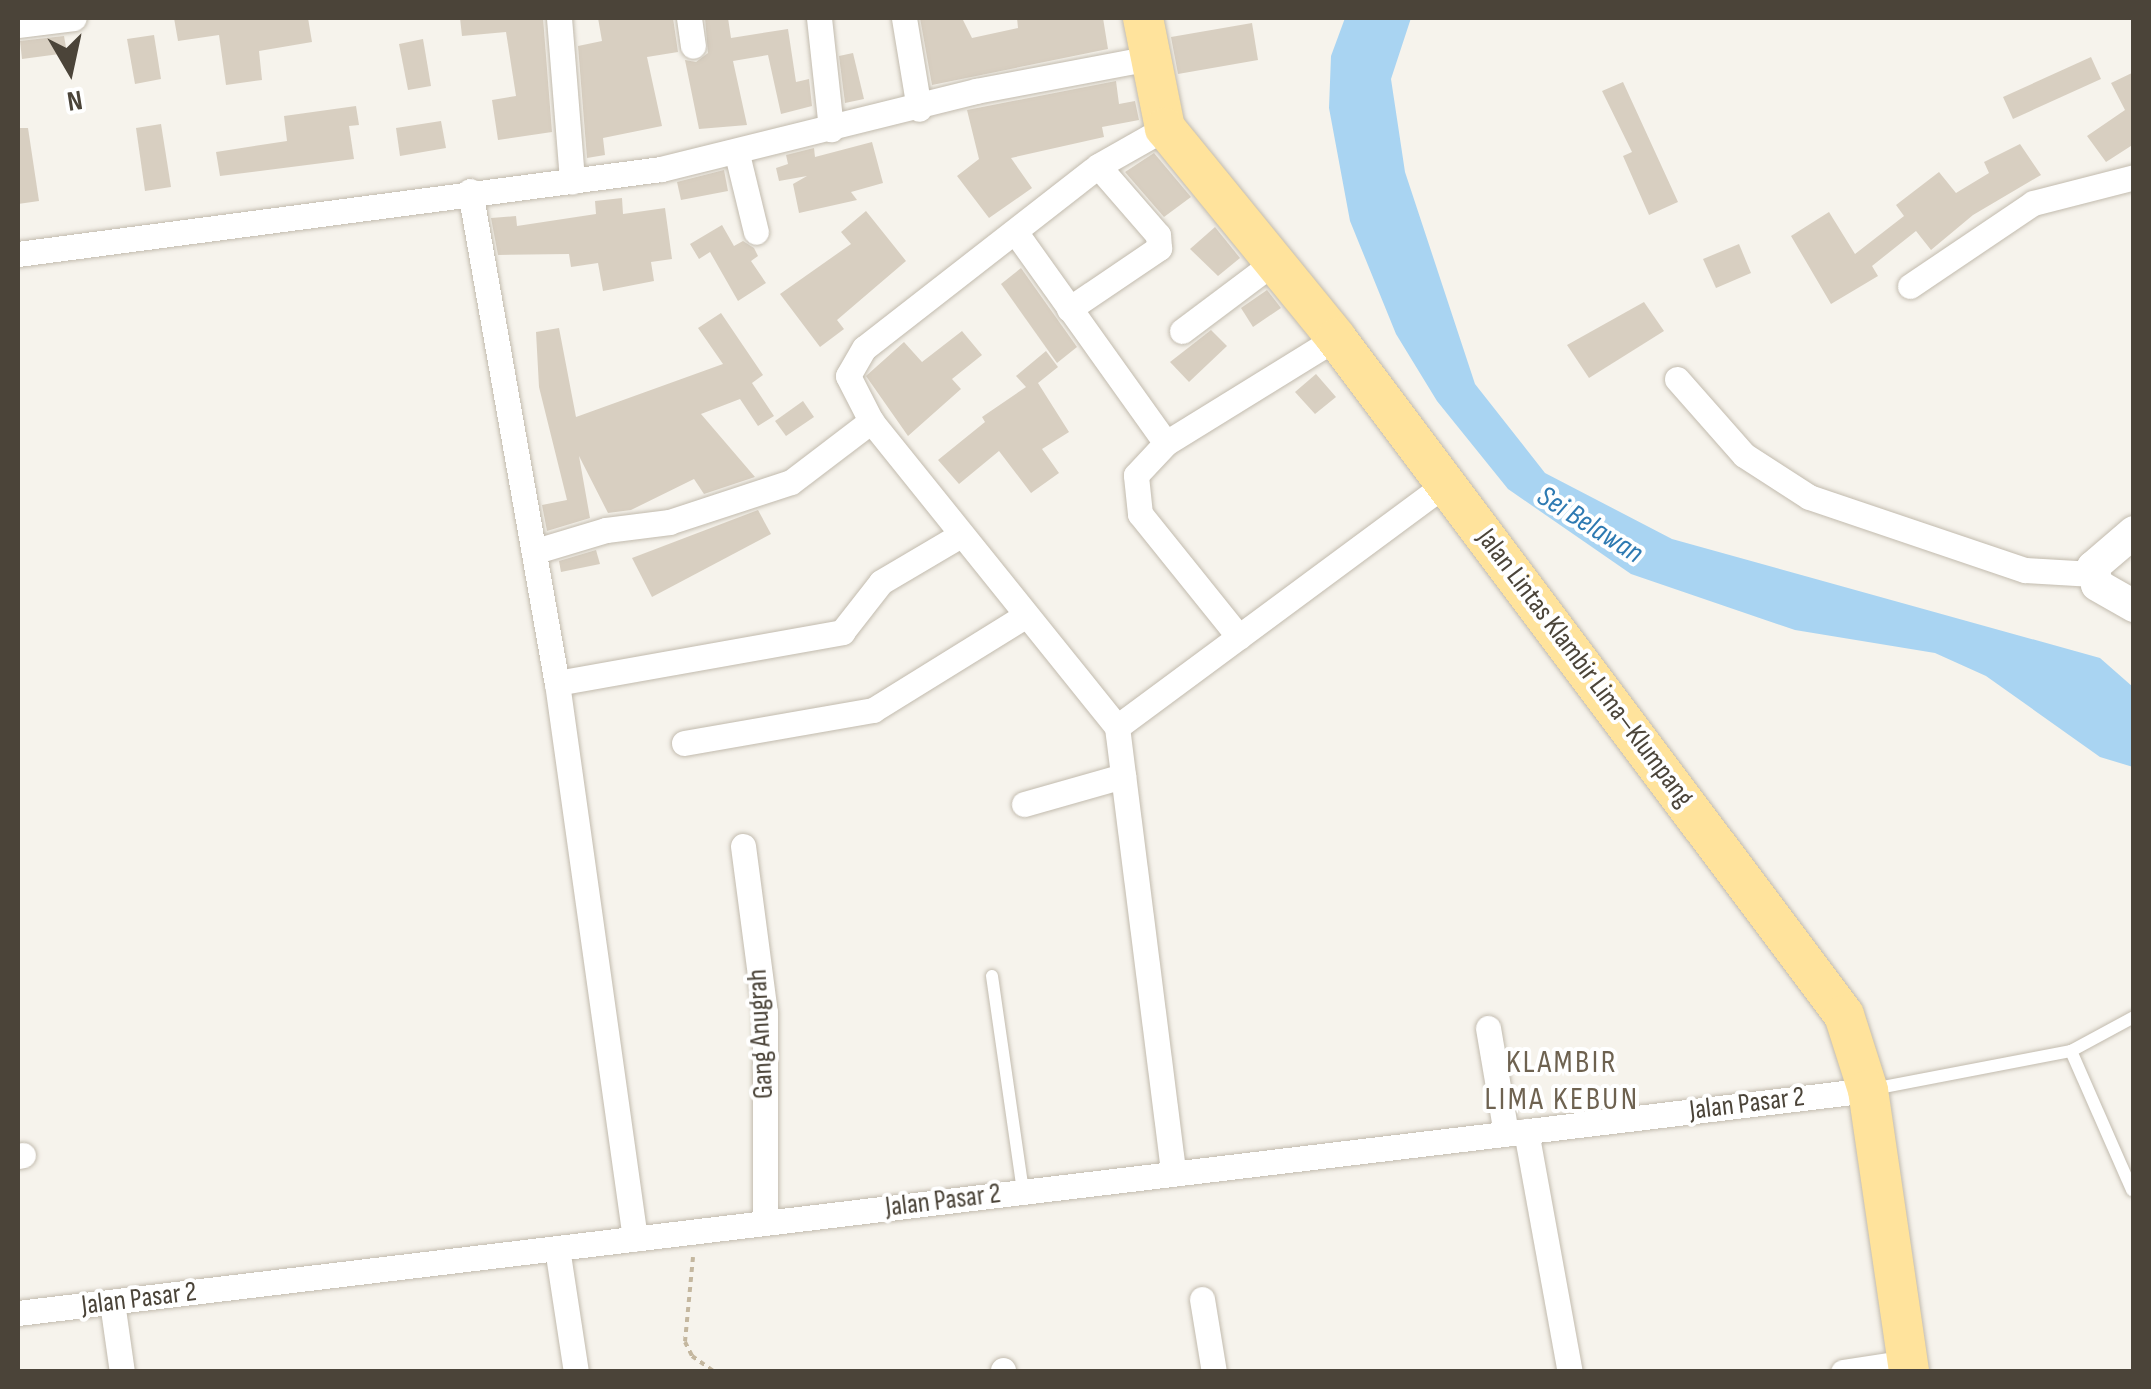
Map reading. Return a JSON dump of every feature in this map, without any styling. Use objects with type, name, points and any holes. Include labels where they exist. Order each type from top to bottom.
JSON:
[{"type":"main road","name":"Jalan Lintas Klambir Lima–Klumpang","points":[[1143,18],[1165,128],[1336,338],[1824,982],[1844,1015],[1868,1090],[1909,1367]]},
{"type":"street","points":[[18,25],[74,18]]},
{"type":"street","points":[[559,18],[572,181]]},
{"type":"street","points":[[689,18],[693,46]]},
{"type":"street","points":[[819,18],[831,129]]},
{"type":"street","points":[[904,18],[919,109]]},
{"type":"street","points":[[18,254],[470,191],[572,181],[737,154],[976,91],[1150,58]]},
{"type":"street","points":[[1165,128],[1098,166],[864,348],[848,376],[871,420],[959,536],[1022,617],[1117,727],[1173,1174]]},
{"type":"street","points":[[737,154],[756,232]]},
{"type":"street","points":[[1069,309],[1159,248],[1158,235],[1098,166]]},
{"type":"street","points":[[1910,286],[2033,203],[2134,177]]},
{"type":"street","points":[[470,191],[557,683],[635,1239]]},
{"type":"street","points":[[1016,233],[1166,443]]},
{"type":"street","points":[[1182,332],[1274,262]]},
{"type":"street","points":[[1239,637],[1136,502],[1136,475],[1166,443],[1336,338]]},
{"type":"street","points":[[1677,379],[1744,456],[1809,496],[2025,570],[2093,574]]},
{"type":"street","points":[[536,551],[606,530],[669,522],[790,482],[871,420]]},
{"type":"street","points":[[1117,727],[1446,484]]},
{"type":"street","points":[[2134,532],[2097,557],[2093,574],[2097,585],[2134,606]]},
{"type":"street","points":[[557,683],[842,632],[881,582],[959,536]]},
{"type":"street","points":[[684,743],[873,710],[1022,617]]},
{"type":"street","points":[[1024,804],[1123,776]]},
{"type":"street","name":"Gang Anugrah","points":[[743,846],[765,1012],[765,1223]]},
{"type":"street","points":[[1488,1028],[1516,1132],[1570,1372]]},
{"type":"street","name":"Jalan Pasar 2","points":[[18,1313],[1868,1090]]},
{"type":"street","points":[[557,1248],[576,1372]]},
{"type":"street","points":[[1202,1299],[1214,1372]]},
{"type":"street","points":[[112,1302],[122,1372]]},
{"type":"street","points":[[1843,1372],[1909,1367]]},
{"type":"lane","points":[[992,976],[1023,1192]]},
{"type":"lane","points":[[1868,1090],[2070,1051],[2134,1017]]},
{"type":"lane","points":[[2070,1051],[2132,1190]]},
{"type":"path","points":[[693,1232],[685,1342],[692,1356],[715,1372]]},
{"type":"water","name":"Sei Belawan","points":[[1345,18],[1411,18],[1391,79],[1405,172],[1475,384],[1545,473],[1672,539],[2100,658],[2133,687],[2133,767],[2100,757],[1986,676],[1935,653],[1795,630],[1631,574],[1508,489],[1437,401],[1396,334],[1350,221],[1329,108],[1331,56]]},
{"type":"building","points":[[174,18],[308,18],[312,42],[259,51],[262,80],[226,85],[219,35],[178,41]]},
{"type":"building","points":[[460,18],[543,18],[552,132],[498,140],[492,100],[516,96],[506,32],[462,36]]},
{"type":"building","points":[[598,18],[673,18],[678,52],[647,57],[662,126],[603,138],[605,155],[587,158],[578,46],[602,41]]},
{"type":"building","points":[[705,18],[728,18],[731,38],[788,29],[796,82],[809,79],[812,106],[781,114],[768,55],[733,61],[747,125],[699,129],[685,60],[696,62],[708,53]]},
{"type":"building","points":[[920,18],[962,18],[972,38],[1018,28],[1017,18],[1103,18],[1108,49],[932,85]]},
{"type":"building","points":[[1252,23],[1258,60],[1178,74],[1171,37]]},
{"type":"building","points":[[154,35],[161,79],[135,84],[127,39]]},
{"type":"building","points":[[64,36],[67,53],[22,59],[20,41]]},
{"type":"building","points":[[423,39],[431,86],[408,90],[399,44]]},
{"type":"building","points":[[853,53],[864,99],[845,103],[839,56]]},
{"type":"building","points":[[2091,57],[2101,79],[2013,119],[2003,97]]},
{"type":"building","points":[[2134,72],[2134,144],[2106,162],[2087,136],[2125,110],[2111,83]]},
{"type":"building","points":[[1116,81],[1119,104],[1135,101],[1139,120],[1102,127],[1104,137],[1011,158],[1032,188],[989,218],[957,176],[979,159],[967,110]]},
{"type":"building","points":[[1623,82],[1678,202],[1649,215],[1623,156],[1632,152],[1602,91]]},
{"type":"building","points":[[356,106],[359,125],[349,126],[354,159],[220,176],[216,152],[287,141],[284,116]]},
{"type":"building","points":[[441,121],[446,148],[400,156],[396,128]]},
{"type":"building","points":[[161,124],[171,187],[145,191],[136,128]]},
{"type":"building","points":[[18,128],[28,128],[39,201],[18,204]]},
{"type":"building","points":[[872,142],[883,183],[851,192],[857,200],[799,213],[793,184],[807,176],[779,181],[776,168],[788,164],[786,155],[814,148],[815,157]]},
{"type":"building","points":[[2020,144],[2041,175],[1973,215],[1931,250],[1916,231],[1872,266],[1878,276],[1831,304],[1791,236],[1829,212],[1855,254],[1904,216],[1896,205],[1939,172],[1956,193],[1989,173],[1984,162]]},
{"type":"building","points":[[1154,153],[1191,197],[1164,217],[1125,172]]},
{"type":"building","points":[[724,170],[728,191],[681,200],[677,182]]},
{"type":"building","points":[[622,198],[623,214],[665,208],[672,259],[651,262],[654,281],[603,291],[598,263],[571,267],[569,254],[498,255],[491,218],[516,216],[517,226],[596,214],[595,201]]},
{"type":"building","points":[[866,211],[906,261],[837,320],[844,329],[820,347],[780,294],[851,244],[841,232]]},
{"type":"building","points":[[722,225],[734,246],[743,241],[754,248],[758,256],[751,261],[766,283],[738,301],[710,252],[699,259],[690,244]]},
{"type":"building","points":[[1215,227],[1240,258],[1218,276],[1190,249]]},
{"type":"building","points":[[1739,244],[1751,273],[1716,288],[1703,259]]},
{"type":"building","points":[[1021,268],[1077,347],[1057,363],[1001,284]]},
{"type":"building","points":[[1267,290],[1281,308],[1253,327],[1241,308]]},
{"type":"building","points":[[1644,302],[1664,331],[1589,378],[1567,345]]},
{"type":"building","points":[[721,313],[763,375],[752,383],[774,416],[758,426],[740,399],[701,414],[755,477],[704,494],[694,479],[631,510],[608,513],[579,456],[590,518],[547,531],[542,505],[567,500],[539,387],[536,332],[559,328],[576,417],[723,364],[698,328]]},
{"type":"building","points":[[1211,330],[1227,346],[1189,382],[1170,362]]},
{"type":"building","points":[[962,331],[982,355],[952,379],[961,389],[908,436],[866,376],[904,342],[922,362]]},
{"type":"building","points":[[1046,351],[1058,367],[1038,383],[1069,432],[1042,449],[1059,473],[1031,493],[999,451],[959,484],[938,460],[985,422],[982,417],[1026,387],[1016,376]]},
{"type":"building","points":[[1316,374],[1336,397],[1315,414],[1295,392]]},
{"type":"building","points":[[803,401],[814,417],[786,436],[775,421]]},
{"type":"building","points":[[758,510],[771,534],[652,597],[632,558]]},
{"type":"building","points":[[596,550],[600,564],[561,572],[559,561]]},
{"type":"district","name":"KLAMBIR LIMA KEBUN","points":[[1562,1082]]}]
